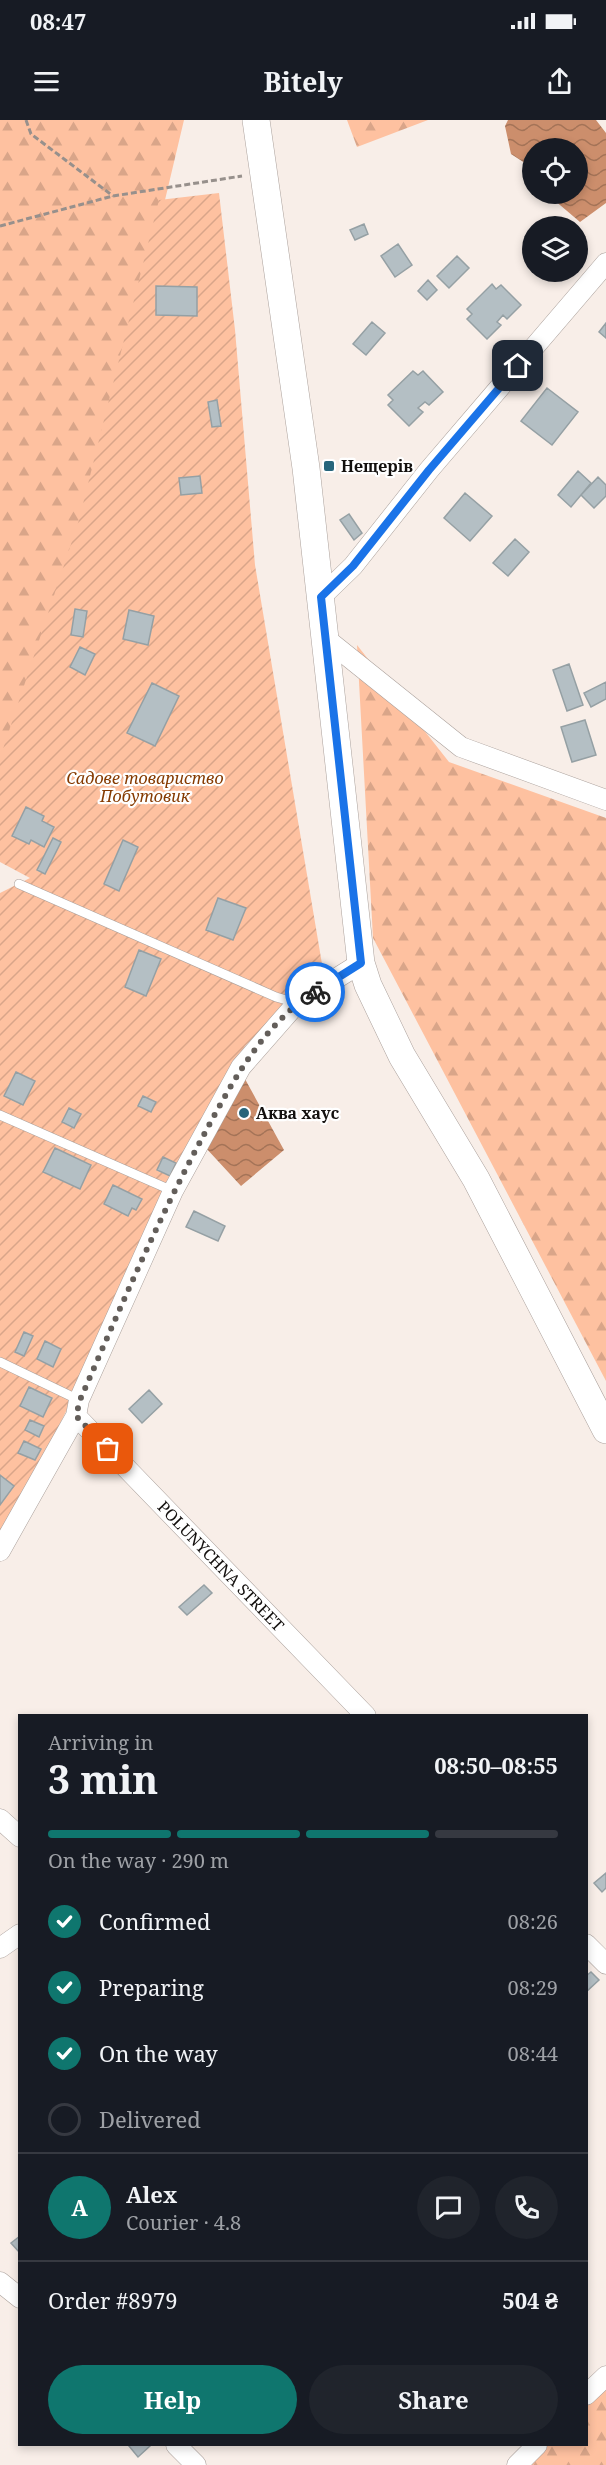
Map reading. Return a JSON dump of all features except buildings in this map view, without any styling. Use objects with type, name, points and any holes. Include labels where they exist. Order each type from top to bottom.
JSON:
[{"type":"main road","points":[[256,120],[321,597],[361,963],[368,985],[402,1056],[476,1179],[606,1430]]},
{"type":"street","points":[[321,597],[353,566],[429,470],[606,263]]},
{"type":"street","points":[[325,638],[461,747],[606,800]]},
{"type":"street","points":[[0,1551],[78,1408],[173,1191],[241,1067],[297,1003],[361,963]]},
{"type":"street","name":"POLUNYCHNA STREET","points":[[78,1408],[364,1714]]},
{"type":"street","points":[[0,1819],[18,1835]]},
{"type":"street","points":[[0,1948],[18,1935]]},
{"type":"street","points":[[588,1946],[606,1964]]},
{"type":"street","points":[[0,2282],[18,2296]]},
{"type":"street","points":[[588,2393],[606,2376]]},
{"type":"street","points":[[177,2446],[196,2465]]},
{"type":"street","points":[[517,2465],[536,2446]]},
{"type":"lane","points":[[19,884],[266,992],[297,1003]]},
{"type":"lane","points":[[0,1116],[173,1191]]},
{"type":"lane","points":[[0,1362],[78,1408]]},
{"type":"path","points":[[26,120],[31,134],[113,196]]},
{"type":"path","points":[[0,226],[113,196],[264,173]]},
{"type":"green space","points":[[0,120],[184,120],[54,667],[0,772]]},
{"type":"green space","points":[[347,120],[428,120],[357,147]]},
{"type":"green space","name":"Садове товариство Побутовик","points":[[219,193],[235,330],[255,565],[323,970],[245,1046],[0,1546],[0,893],[30,878],[0,862],[0,758],[79,520],[159,200]]},
{"type":"green space","points":[[357,645],[449,762],[606,818],[606,1381],[373,938]]},
{"type":"green space","points":[[606,2376],[606,2465],[517,2465],[536,2446],[588,2446],[588,2394]]},
{"type":"water","points":[[508,120],[596,120],[606,133],[606,203],[588,216],[573,216],[559,204],[588,204],[588,138],[522,138],[522,161],[511,154],[505,126]]},
{"type":"water","name":"Аква хаус","points":[[245,1079],[284,1150],[241,1186],[205,1147]]},
{"type":"way so far","points":[[108,1449],[76,1416],[80,1400],[173,1191],[241,1067],[297,1003],[315,992]]},
{"type":"place","name":"Нещерів","points":[[329,466]]},
{"type":"place","name":"Аква хаус","points":[[244,1113]]},
{"type":"route","points":[[315,992],[361,963],[321,597],[353,566],[429,470],[518,366]]}]
